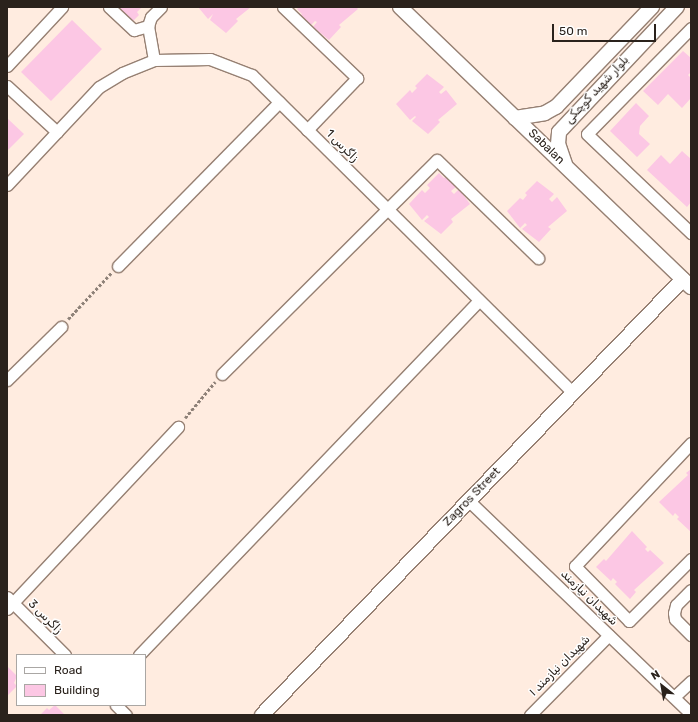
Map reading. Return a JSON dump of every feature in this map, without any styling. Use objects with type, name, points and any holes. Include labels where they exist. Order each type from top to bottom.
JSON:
[{"type":"street","points":[[7,66],[62,7]]},
{"type":"street","points":[[109,7],[134,30],[148,26]]},
{"type":"street","points":[[154,60],[148,26],[151,17],[161,7]]},
{"type":"street","points":[[283,7],[357,78],[307,130]]},
{"type":"street","name":"Sabalan","points":[[400,7],[687,283]]},
{"type":"street","name":"بلوار شهید کوچکی","points":[[515,118],[545,113],[556,106],[652,7]]},
{"type":"street","name":"بلوار شهید کوچکی","points":[[565,166],[558,144],[558,132],[568,119],[677,7]]},
{"type":"street","points":[[691,28],[587,134],[691,233]]},
{"type":"street","name":"زاگرس 1","points":[[57,132],[99,88],[122,73],[154,60],[210,59],[252,75],[385,209],[573,393]]},
{"type":"street","points":[[7,86],[57,132],[7,185]]},
{"type":"street","points":[[118,266],[279,102]]},
{"type":"street","points":[[556,106],[568,119]]},
{"type":"street","points":[[222,374],[385,209],[437,160],[538,258]]},
{"type":"street","name":"Zagros Street","points":[[262,715],[573,393],[687,283]]},
{"type":"street","points":[[140,654],[479,301]]},
{"type":"street","points":[[7,380],[61,327]]},
{"type":"street","points":[[9,603],[178,427]]},
{"type":"street","points":[[691,444],[575,566],[629,621],[691,559]]},
{"type":"street","name":"شهیدان نیازمند","points":[[469,501],[691,714]]},
{"type":"street","points":[[691,590],[676,605],[674,613],[675,619],[691,634]]},
{"type":"street","name":"زاگرس 3","points":[[9,603],[64,654]]},
{"type":"street","name":"شهیدان نیازمند ۱","points":[[530,715],[609,635]]},
{"type":"street","points":[[674,697],[691,681]]},
{"type":"street","points":[[117,706],[126,715]]},
{"type":"path","points":[[61,327],[118,266]]},
{"type":"path","points":[[178,427],[222,374]]},
{"type":"building","points":[[102,7],[142,7],[137,12],[139,15],[127,27]]},
{"type":"building","points":[[198,7],[251,7],[236,19],[238,21],[226,33],[210,20],[213,14],[208,19]]},
{"type":"building","points":[[299,7],[356,7],[358,9],[339,25],[341,27],[329,40],[313,27],[317,22],[315,21],[310,26],[300,16],[302,14],[297,9]]},
{"type":"building","points":[[72,20],[102,49],[51,101],[21,72]]},
{"type":"building","points":[[683,51],[691,58],[691,72],[688,75],[691,78],[691,98],[682,108],[668,94],[658,105],[643,91]]},
{"type":"building","points":[[427,74],[444,87],[439,92],[441,94],[446,90],[457,104],[438,120],[440,122],[428,134],[412,121],[416,117],[415,116],[410,120],[396,104],[410,90],[412,93],[417,88],[415,86]]},
{"type":"building","points":[[636,103],[649,116],[640,126],[639,134],[650,144],[637,157],[610,131]]},
{"type":"building","points":[[7,118],[24,134],[7,151]]},
{"type":"building","points":[[682,151],[691,159],[691,202],[687,207],[647,170],[661,155],[670,164]]},
{"type":"building","points":[[439,173],[444,178],[447,176],[457,186],[451,191],[454,194],[459,189],[470,204],[451,219],[453,222],[441,234],[424,221],[429,217],[427,215],[422,220],[409,204],[422,190],[425,193],[430,188],[427,185]]},
{"type":"building","points":[[537,181],[554,194],[549,199],[552,202],[557,197],[567,211],[548,227],[551,229],[539,242],[522,229],[527,225],[525,223],[520,228],[507,211],[520,198],[523,200],[527,195],[525,193]]},
{"type":"building","points":[[691,469],[691,532],[677,519],[679,517],[675,513],[673,516],[659,502],[688,475],[686,473]]},
{"type":"building","points":[[632,531],[647,547],[645,549],[648,552],[650,550],[664,563],[634,590],[636,592],[630,599],[615,584],[617,582],[613,578],[611,581],[596,567],[604,559],[606,561]]},
{"type":"building","points":[[7,666],[16,675],[14,683],[16,687],[7,696]]},
{"type":"building","points":[[56,706],[65,715],[40,715],[47,708],[49,710]]}]
